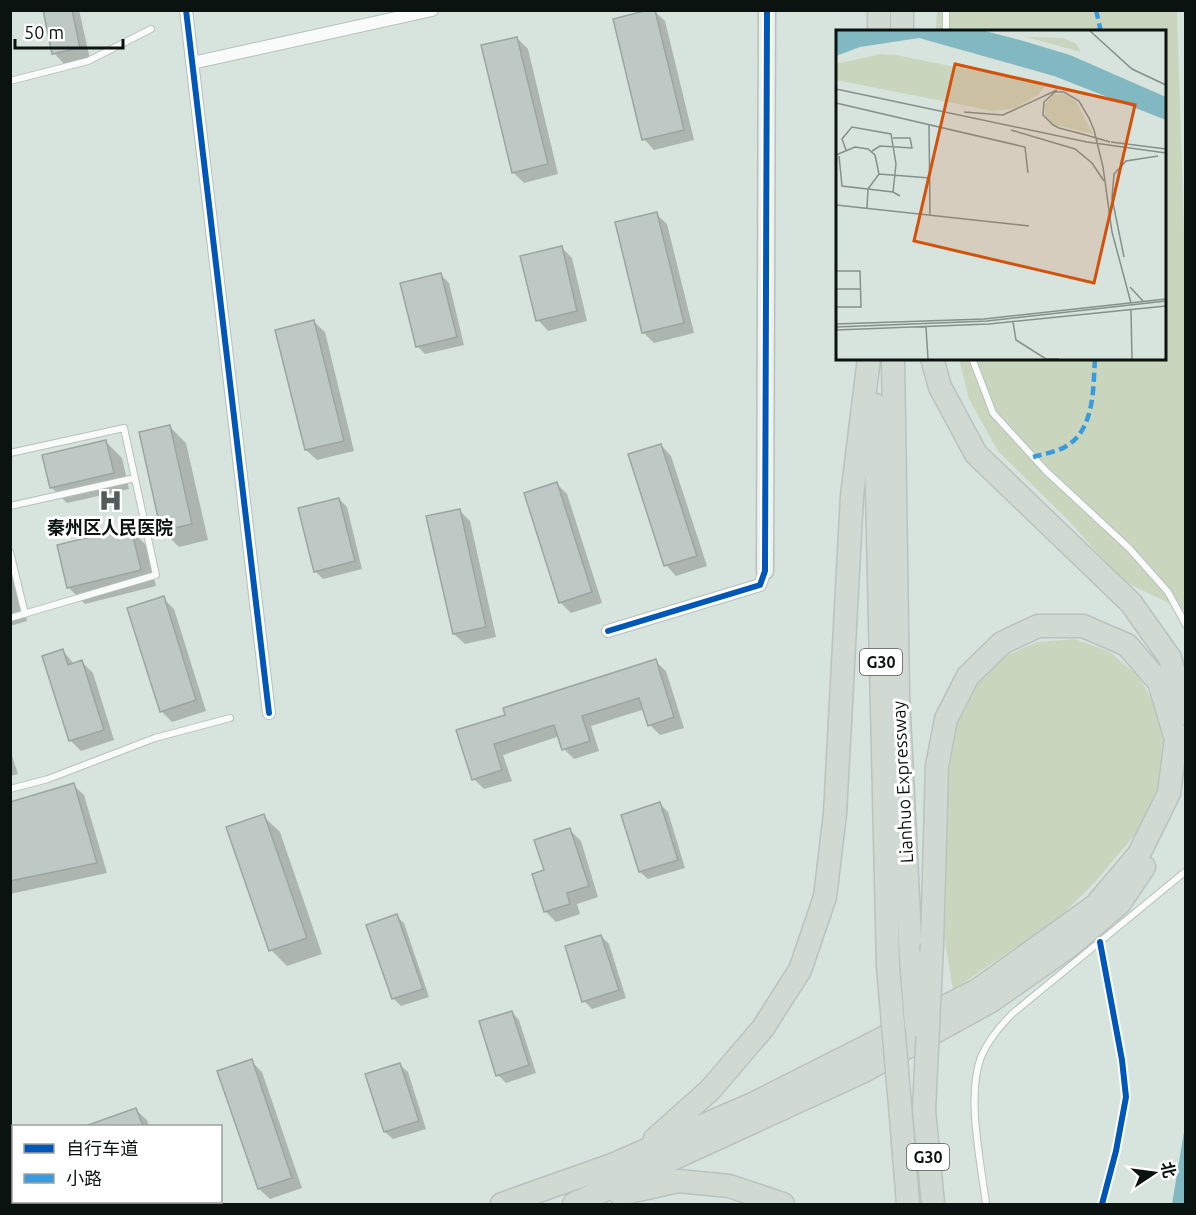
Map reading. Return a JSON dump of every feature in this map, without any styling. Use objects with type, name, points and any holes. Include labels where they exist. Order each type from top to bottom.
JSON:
[{"type":"highway","points":[[879,10],[879,30]]},
{"type":"highway","points":[[902,10],[902,30]]},
{"type":"highway","points":[[612,1165],[658,1137],[710,1090],[763,1028],[800,970],[825,897],[835,814],[852,496],[871,360]]},
{"type":"highway","name":"Lianhuo Expressway","points":[[871,360],[888,966],[908,1204]]},
{"type":"highway","name":"Lianhuo Expressway","points":[[893,360],[898,694],[911,958],[933,1204]]},
{"type":"highway","points":[[933,360],[940,387],[976,454],[1131,603],[1170,658],[1185,721]]},
{"type":"highway","points":[[502,1204],[612,1165],[755,1103],[978,990],[1095,906],[1139,854],[1169,793],[1176,739],[1159,682],[1127,645],[1083,626],[1038,626],[1002,643],[968,676],[946,719],[937,766],[932,944],[924,1110]]},
{"type":"highway","points":[[576,1204],[862,1072],[991,1001],[1068,947],[1119,904],[1158,845],[1184,788],[1185,754]]},
{"type":"highway","points":[[576,1204],[678,1181],[729,1185],[783,1204]]},
{"type":"street","points":[[186,10],[269,713]]},
{"type":"street","points":[[608,631],[760,585],[765,571],[767,10]]},
{"type":"street","points":[[192,63],[431,11]]},
{"type":"lane","points":[[946,10],[946,30]]},
{"type":"lane","points":[[10,81],[88,61],[151,29]]},
{"type":"lane","points":[[973,360],[993,413],[1046,471],[1129,548],[1168,592],[1185,625]]},
{"type":"lane","points":[[10,453],[124,428],[156,575],[10,618]]},
{"type":"lane","points":[[10,506],[135,478]]},
{"type":"lane","points":[[10,552],[25,614]]},
{"type":"lane","points":[[10,789],[48,779],[156,738],[230,718]]},
{"type":"lane","points":[[986,1204],[975,1113],[975,1085],[981,1058],[994,1033],[1013,1013],[1185,871]]},
{"type":"green space","points":[[937,11],[1177,11],[1186,295],[1185,611],[1121,580],[1071,523],[998,451],[969,399],[959,360],[1166,360],[1166,30],[936,30]]},
{"type":"green space","points":[[1075,639],[1110,652],[1139,677],[1158,710],[1165,747],[1159,784],[1138,831],[1096,881],[1059,918],[953,990],[945,941],[946,765],[957,714],[975,681],[1003,657],[1037,642]]},
{"type":"water","points":[[1185,1126],[1185,1204],[1172,1204]]},
{"type":"building","points":[[43,10],[72,10],[80,48],[52,54]]},
{"type":"building","points":[[655,10],[684,130],[642,140],[613,19]]},
{"type":"building","points":[[517,37],[548,164],[512,173],[481,45]]},
{"type":"building","points":[[657,212],[684,323],[642,333],[615,222]]},
{"type":"building","points":[[562,246],[577,311],[536,321],[520,256]]},
{"type":"building","points":[[441,273],[457,337],[416,347],[400,283]]},
{"type":"building","points":[[314,320],[344,441],[305,450],[275,330]]},
{"type":"building","points":[[170,425],[192,524],[161,531],[139,432]]},
{"type":"building","points":[[106,440],[114,473],[50,488],[42,455]]},
{"type":"building","points":[[661,444],[697,556],[664,566],[628,454]]},
{"type":"building","points":[[557,482],[592,592],[559,603],[524,493]]},
{"type":"building","points":[[339,498],[355,561],[314,572],[298,508]]},
{"type":"building","points":[[460,509],[486,627],[453,634],[426,516]]},
{"type":"building","points":[[131,527],[141,570],[67,588],[57,545]]},
{"type":"building","points":[[164,596],[196,700],[160,712],[127,608]]},
{"type":"building","points":[[63,649],[68,665],[82,660],[104,730],[69,741],[42,656]]},
{"type":"building","points":[[656,659],[674,717],[648,726],[639,698],[582,716],[590,741],[562,750],[554,725],[494,744],[502,770],[472,780],[456,730],[505,715],[503,708]]},
{"type":"building","points":[[74,783],[97,863],[10,881],[10,802]]},
{"type":"building","points":[[660,802],[678,860],[639,872],[621,815]]},
{"type":"building","points":[[264,814],[307,938],[269,951],[226,827]]},
{"type":"building","points":[[570,828],[589,886],[567,893],[570,904],[544,912],[532,874],[544,870],[534,840]]},
{"type":"building","points":[[397,914],[423,989],[392,999],[366,925]]},
{"type":"building","points":[[601,935],[619,990],[582,1002],[565,946]]},
{"type":"building","points":[[512,1011],[529,1065],[496,1076],[479,1021]]},
{"type":"building","points":[[252,1059],[292,1178],[258,1189],[217,1071]]},
{"type":"building","points":[[400,1063],[419,1121],[384,1132],[365,1074]]},
{"type":"building","points":[[136,1108],[143,1125],[88,1125]]},
{"type":"marked path","points":[[1096,10],[1101,30]]},
{"type":"marked path","points":[[1033,457],[1065,447],[1075,440],[1082,430],[1093,395],[1095,360]]},
{"type":"cycle path","points":[[186,10],[269,713]]},
{"type":"cycle path","points":[[608,631],[760,585],[765,571],[767,10]]},
{"type":"cycle path","points":[[1100,942],[1122,1060],[1126,1097],[1116,1151],[1102,1204]]},
{"type":"place","name":"秦州区人民医院","points":[[110,501]]}]
